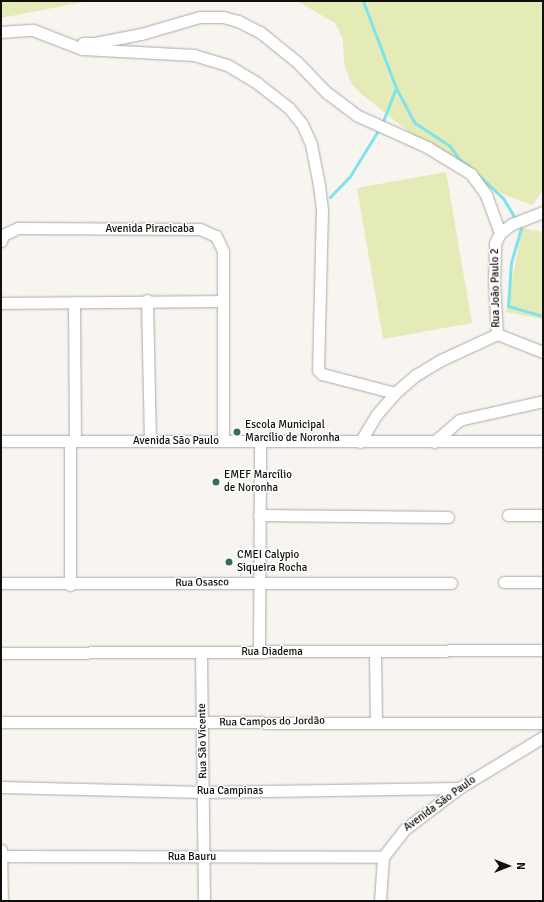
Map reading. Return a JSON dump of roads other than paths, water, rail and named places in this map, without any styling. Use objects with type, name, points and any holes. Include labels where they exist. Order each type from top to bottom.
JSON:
[{"type":"street","points":[[68,42],[95,43],[142,34],[200,17],[223,17],[238,21],[260,32],[297,62],[326,92],[356,115],[427,147],[471,174],[486,195],[500,233]]},
{"type":"street","points":[[1,32],[33,30],[68,42],[82,49],[194,55],[229,66],[257,83],[289,108],[302,124],[311,144],[322,209],[318,370],[322,374],[395,393]]},
{"type":"street","name":"Rua João Paulo 2","points":[[360,442],[377,414],[395,393],[416,375],[442,360],[497,334],[494,256],[500,233],[518,221],[543,212]]},
{"type":"street","name":"Avenida Piracicaba","points":[[1,241],[3,235],[18,228],[209,230],[221,243],[223,301],[222,441]]},
{"type":"street","points":[[1,303],[146,300],[223,301]]},
{"type":"street","points":[[146,300],[150,441]]},
{"type":"street","points":[[70,585],[74,302]]},
{"type":"street","points":[[497,334],[543,352]]},
{"type":"street","points":[[434,442],[459,420],[543,401]]},
{"type":"street","name":"Avenida São Paulo","points":[[1,441],[543,441]]},
{"type":"street","points":[[260,442],[258,582],[260,652]]},
{"type":"street","points":[[259,515],[448,517]]},
{"type":"street","points":[[508,515],[543,515]]},
{"type":"street","name":"Rua Osasco","points":[[1,583],[70,585],[258,582],[451,583]]},
{"type":"street","points":[[504,582],[543,582]]},
{"type":"street","name":"Rua Diadema","points":[[1,653],[543,650]]},
{"type":"street","points":[[375,652],[376,721]]},
{"type":"street","name":"Rua São Vicente","points":[[201,653],[204,901]]},
{"type":"street","name":"Rua Campos do Jordão","points":[[1,722],[376,721],[543,723]]},
{"type":"street","name":"Avenida São Paulo","points":[[383,857],[405,829],[458,788],[543,737]]},
{"type":"street","name":"Rua Campinas","points":[[1,787],[203,792],[458,788]]},
{"type":"street","points":[[1,850],[2,901]]},
{"type":"street","name":"Rua Bauru","points":[[1,856],[383,857]]},
{"type":"street","points":[[380,901],[383,857]]},
{"type":"waterway","points":[[363,1],[396,88],[415,123],[450,146],[459,159],[471,168]]},
{"type":"waterway","points":[[382,124],[396,88]]},
{"type":"waterway","points":[[330,197],[350,176],[379,129]]},
{"type":"waterway","points":[[475,172],[503,198],[521,228],[511,263],[508,306],[543,316]]},
{"type":"place","name":"Escola Municipal Marcílio de Noronha","points":[[237,432]]},
{"type":"place","name":"EMEF Marcílio de Noronha","points":[[216,482]]},
{"type":"place","name":"CMEI Calypio Siqueira Rocha","points":[[229,562]]}]
